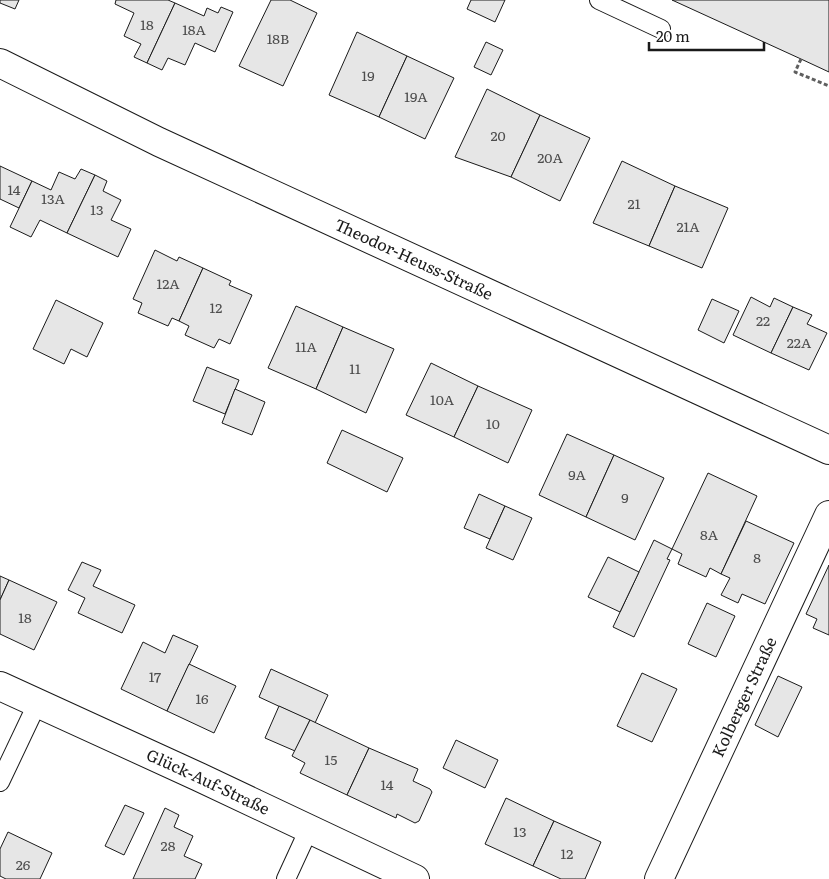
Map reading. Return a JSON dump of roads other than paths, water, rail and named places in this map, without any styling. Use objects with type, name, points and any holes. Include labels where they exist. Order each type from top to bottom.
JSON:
[{"type":"street","name":"Theodor-Heuss-Straße","points":[[0,63],[168,146],[829,450]]},
{"type":"street","name":"Kolberger Straße","points":[[659,879],[829,515]]},
{"type":"street","name":"Glück-Auf-Straße","points":[[0,686],[199,777],[414,879]]},
{"type":"lane","points":[[599,0],[661,29]]},
{"type":"lane","points":[[0,782],[37,704]]},
{"type":"lane","points":[[286,879],[309,829]]}]
